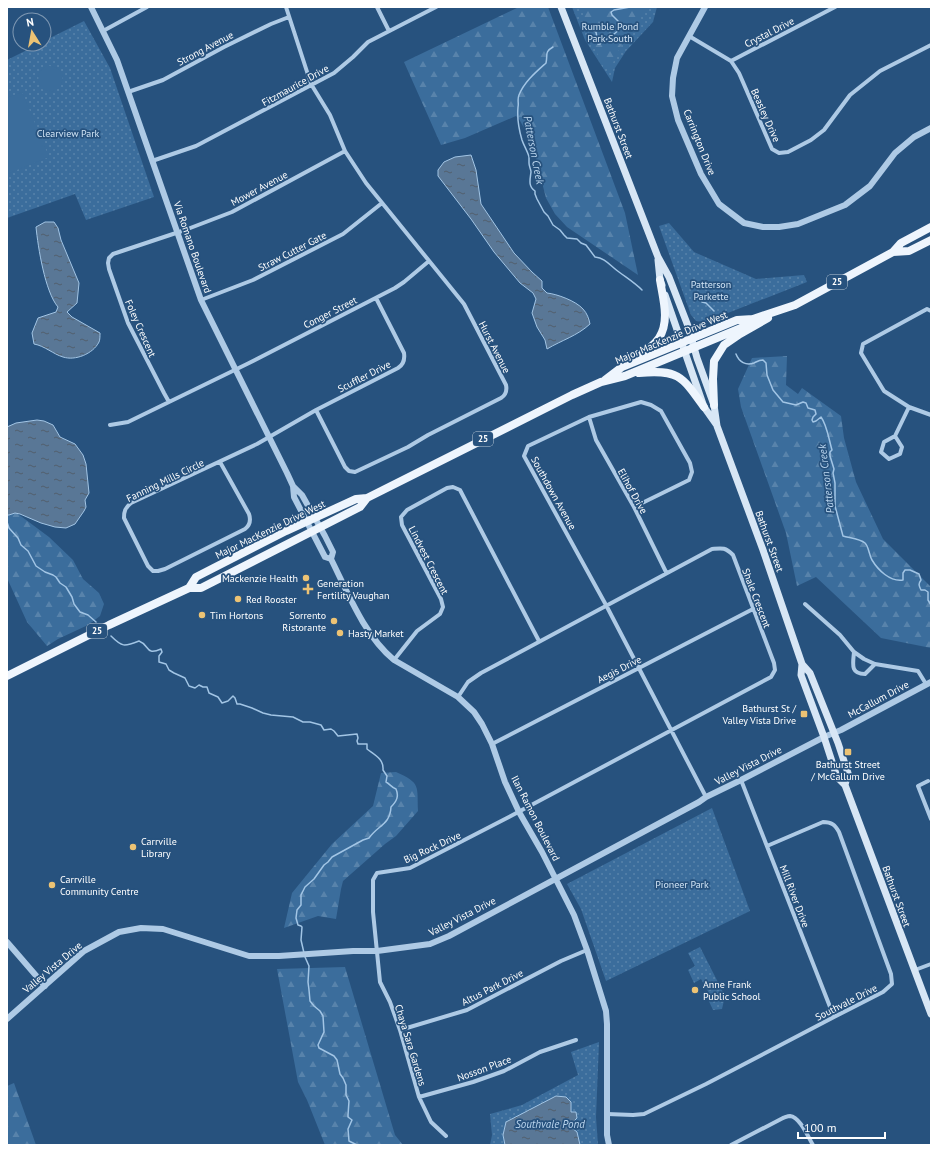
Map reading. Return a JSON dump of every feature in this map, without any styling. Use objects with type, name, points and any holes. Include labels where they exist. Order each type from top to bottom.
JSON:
[{"type":"main road","name":"Bathurst Street","points":[[562,7],[658,257],[669,277],[688,326],[714,405],[717,426],[763,550],[802,664],[810,673],[848,773],[845,785]]},
{"type":"main road","name":"Major MacKenzie Drive West","points":[[601,382],[622,367],[737,320],[753,319],[795,304],[893,252],[901,243],[931,227]]},
{"type":"main road","name":"Major MacKenzie Drive West","points":[[893,252],[909,251],[931,240]]},
{"type":"main road","name":"Bathurst Street","points":[[658,257],[660,280],[704,407],[717,426]]},
{"type":"main road","points":[[622,367],[649,349],[659,339],[665,316],[660,280]]},
{"type":"main road","points":[[714,405],[712,379],[714,361],[724,344],[780,310]]},
{"type":"main road","name":"Major MacKenzie Drive West","points":[[189,588],[196,577],[315,518],[356,499],[367,498],[525,418],[601,382],[630,374],[741,328],[753,319]]},
{"type":"main road","points":[[630,374],[656,372],[673,374],[685,381],[704,407]]},
{"type":"main road","name":"Major MacKenzie Drive West","points":[[7,676],[109,625],[189,588],[201,588],[360,507],[367,498]]},
{"type":"main road","name":"Bathurst Street","points":[[802,664],[801,675],[837,777],[845,785],[931,1014]]},
{"type":"street","name":"Via Romano Boulevard","points":[[91,7],[117,60],[201,300],[293,486],[294,497],[307,522]]},
{"type":"street","points":[[103,31],[148,7]]},
{"type":"street","name":"Hurst Avenue","points":[[286,7],[311,84],[330,115],[345,151],[363,179],[467,309],[506,385],[505,395],[501,398],[428,435],[408,447],[355,472],[349,471],[345,467],[316,410]]},
{"type":"street","points":[[377,7],[389,31]]},
{"type":"street","name":"Fitzmaurice Drive","points":[[152,161],[196,146],[334,73],[368,42],[436,7]]},
{"type":"street","name":"Carrington Drive","points":[[705,7],[677,58],[672,78],[672,96],[678,120],[701,174],[719,204],[744,223],[763,227],[778,227],[798,224],[845,205],[870,186],[895,153],[914,137],[931,128]]},
{"type":"street","name":"Crystal Drive","points":[[731,61],[835,7]]},
{"type":"street","name":"Strong Avenue","points":[[128,92],[163,80],[264,27],[289,18]]},
{"type":"street","name":"Beasley Drive","points":[[689,36],[731,61],[739,73],[772,149],[779,153],[788,152],[811,140],[824,130],[850,95],[880,71],[931,45]]},
{"type":"street","name":"Mower Avenue","points":[[177,232],[232,212],[345,151]]},
{"type":"street","name":"Straw Cutter Gate","points":[[201,300],[253,280],[344,234],[382,203]]},
{"type":"street","name":"Foley Crescent","points":[[169,402],[128,323],[115,288],[108,264],[108,258],[113,254],[177,232]]},
{"type":"street","name":"Conger Street","points":[[235,370],[376,298],[404,282],[429,261]]},
{"type":"street","name":"Scuffler Drive","points":[[269,437],[316,410],[398,368],[403,363],[403,352],[376,298]]},
{"type":"street","points":[[931,310],[927,309],[864,344],[861,352],[884,391],[909,407],[931,415]]},
{"type":"street","points":[[110,425],[128,422],[235,370]]},
{"type":"street","name":"Southdown Avenue","points":[[634,507],[689,480],[692,472],[690,463],[661,411],[651,405],[641,402],[589,417],[528,446],[524,456],[606,605],[706,797]]},
{"type":"street","points":[[895,436],[902,447],[900,454],[890,459],[881,452],[884,442],[895,436],[909,407]]},
{"type":"street","name":"Elihof Drive","points":[[589,417],[596,440],[634,507],[666,572]]},
{"type":"street","name":"Fanning Mills Circle","points":[[220,462],[249,514],[250,519],[248,525],[245,528],[165,569],[153,571],[148,566],[124,518],[124,511],[127,506],[269,437]]},
{"type":"street","name":"Via Romano Boulevard","points":[[293,486],[302,494],[320,527]]},
{"type":"street","name":"Lindvest Crescent","points":[[394,660],[417,631],[440,614],[443,607],[441,599],[402,525],[401,517],[407,510],[447,488],[453,487],[460,490],[539,641]]},
{"type":"street","name":"Ilan Ramon Boulevard","points":[[307,522],[324,557],[331,559]]},
{"type":"street","name":"Ilan Ramon Boulevard","points":[[320,527],[333,552],[331,559],[365,627],[386,653],[394,660],[458,697],[474,712],[482,724],[492,744],[505,782],[519,812],[574,915],[587,950],[606,1011],[608,1024],[607,1134],[609,1145]]},
{"type":"street","name":"Shale Crescent","points":[[458,697],[468,682],[480,673],[666,572],[712,549],[722,548],[728,550],[733,555],[774,663],[775,670],[771,677],[519,812]]},
{"type":"street","points":[[805,604],[840,635],[854,652],[875,664],[918,670],[928,683]]},
{"type":"street","name":"Aegis Drive","points":[[492,744],[753,609]]},
{"type":"street","points":[[854,652],[854,670],[859,674],[865,674],[875,664]]},
{"type":"street","name":"McCallum Drive","points":[[824,738],[928,683]]},
{"type":"street","name":"Valley Vista Drive","points":[[7,1019],[84,951],[119,932],[141,928],[163,929],[249,956],[377,951],[430,944],[449,936],[692,806],[706,797],[824,738]]},
{"type":"street","name":"Mill River Drive","points":[[741,780],[834,1017]]},
{"type":"street","points":[[928,781],[918,786],[931,818]]},
{"type":"street","name":"Big Rock Drive","points":[[377,951],[373,912],[373,880],[376,873],[410,868],[519,812]]},
{"type":"street","name":"Southvale Drive","points":[[607,1114],[644,1114],[706,1084],[883,992],[892,984],[891,974],[839,832],[835,825],[830,822],[824,822],[767,846]]},
{"type":"street","points":[[7,942],[45,986]]},
{"type":"street","name":"Altus Park Drive","points":[[400,1030],[467,1010],[561,961],[587,950]]},
{"type":"street","name":"Chaya Sara Gardens","points":[[377,951],[380,982],[390,1002],[400,1030],[418,1097],[431,1122],[446,1136]]},
{"type":"street","points":[[915,970],[931,964]]},
{"type":"street","name":"Nosson Place","points":[[418,1097],[473,1082],[504,1071],[540,1052],[576,1040]]},
{"type":"street","points":[[731,1145],[783,1118],[791,1116],[796,1118],[801,1123],[813,1145]]},
{"type":"green space","points":[[519,7],[548,7],[625,213],[638,275],[567,227],[555,214],[546,198],[531,140],[516,116],[465,138],[441,145],[404,62]]},
{"type":"green space","name":"Rumble Pond Park South","points":[[572,7],[657,7],[653,22],[626,51],[615,68],[612,82],[585,40]]},
{"type":"green space","name":"Rumble Pond Park South","points":[[581,7],[648,7],[626,35],[610,69],[599,57],[591,41]]},
{"type":"green space","name":"Clearview Park","points":[[84,21],[110,68],[154,197],[86,220],[75,194],[7,218],[7,60],[23,52],[52,52],[52,37]]},
{"type":"green space","points":[[47,66],[52,66],[60,70],[63,74],[60,86],[51,92],[42,89],[38,79],[41,70]]},
{"type":"green space","points":[[22,92],[49,157],[7,174],[7,98]]},
{"type":"green space","name":"Patterson Parkette","points":[[669,223],[694,252],[756,279],[804,275],[807,282],[705,322],[696,321],[691,315],[659,226]]},
{"type":"green space","points":[[787,356],[786,385],[798,394],[802,388],[841,416],[844,438],[856,482],[883,539],[931,587],[931,648],[881,638],[816,577],[797,586],[786,533],[741,407],[738,389],[752,358]]},
{"type":"green space","points":[[7,504],[49,537],[73,560],[83,579],[99,593],[104,604],[100,616],[88,625],[58,639],[47,646],[27,622],[7,578]]},
{"type":"green space","points":[[396,772],[410,779],[416,786],[418,811],[396,836],[343,881],[336,919],[318,916],[284,928],[292,893],[332,844],[373,806],[381,773]]},
{"type":"green space","name":"Pioneer Park","points":[[712,808],[750,911],[606,981],[581,909],[567,884]]},
{"type":"green space","points":[[700,947],[725,996],[722,1009],[713,1010],[706,995],[709,993],[701,979],[694,983],[688,970],[695,966],[688,953]]},
{"type":"green space","points":[[345,967],[395,1135],[403,1145],[325,1145],[298,1082],[277,969]]},
{"type":"green space","points":[[599,1042],[596,1117],[598,1145],[490,1145],[492,1135],[490,1114],[522,1105],[578,1075],[571,1052]]},
{"type":"green space","points":[[14,1083],[36,1145],[7,1145],[7,1086]]},
{"type":"water","points":[[471,155],[476,170],[481,204],[514,253],[542,281],[542,288],[547,293],[561,296],[576,303],[586,312],[588,316],[590,324],[575,335],[547,349],[545,340],[537,327],[532,313],[536,299],[533,293],[520,283],[494,252],[438,176],[438,170],[444,162],[455,157]]},
{"type":"water","points":[[45,222],[54,222],[58,228],[61,240],[79,283],[77,303],[67,312],[72,317],[100,333],[99,341],[96,346],[93,350],[83,356],[73,358],[63,357],[42,346],[34,344],[32,333],[38,318],[56,312],[58,307],[49,291],[38,246],[36,227]]},
{"type":"water","points":[[37,420],[53,425],[60,437],[75,444],[83,455],[86,464],[89,493],[85,500],[86,507],[75,524],[66,528],[41,523],[20,514],[15,513],[7,515],[7,427],[16,423]]},
{"type":"water","name":"Southvale Pond","points":[[556,1096],[566,1097],[571,1102],[571,1112],[576,1112],[577,1118],[574,1121],[572,1128],[577,1132],[580,1145],[505,1145],[503,1135],[506,1122]]},
{"type":"waterway","name":"Patterson Creek","points":[[590,30],[591,29],[596,32],[598,44],[600,44],[615,34],[621,27],[620,23],[611,12],[630,7]]},
{"type":"waterway","name":"Patterson Creek","points":[[553,47],[547,52],[546,63],[527,82],[521,90],[518,98],[518,124],[522,140],[529,157],[531,172],[530,185],[535,191],[537,199],[553,225],[567,238],[577,239],[586,245],[595,257],[605,261],[642,290]]},
{"type":"waterway","name":"Patterson Creek","points":[[694,294],[714,311]]},
{"type":"waterway","name":"Patterson Creek","points":[[736,354],[739,359],[746,364],[763,360],[766,363],[767,375],[773,390],[783,402],[796,405],[803,402],[806,403],[808,408],[815,410],[816,414],[813,417],[813,422],[821,417],[826,428],[832,450],[830,452],[830,456],[834,469],[835,506],[843,536],[865,543],[875,564],[889,577],[903,580],[903,573],[905,570],[910,570],[919,574],[921,580],[919,584],[921,590],[928,592],[928,600],[931,605]]},
{"type":"waterway","points":[[7,522],[9,528],[18,538],[21,545],[28,551],[36,566],[56,577],[60,583],[66,587],[74,604],[80,612],[88,615],[96,622]]},
{"type":"waterway","points":[[111,636],[124,645],[139,641],[150,651],[161,649],[162,652],[159,656],[159,662],[166,664],[169,670],[185,678],[189,686],[195,688],[199,685],[207,687],[209,693],[218,697],[222,703],[228,701],[233,696],[237,704],[263,713],[293,717],[303,722],[321,725],[324,730],[331,729],[338,736],[357,734],[358,744],[367,744],[367,749],[376,755],[382,763],[383,770],[387,776],[386,782],[396,789],[397,798],[395,803],[391,807],[386,821],[369,838],[332,857],[314,879],[305,887],[301,895],[301,905],[297,910],[296,918],[298,925],[302,927],[301,940],[304,953]]},
{"type":"waterway","points":[[305,957],[309,966],[308,982],[310,1001],[323,1016],[324,1032],[318,1045],[319,1048],[334,1056],[337,1060],[340,1074],[346,1085],[346,1095],[349,1101],[348,1117],[352,1120],[348,1129],[349,1141],[357,1145]]},
{"type":"place","name":"Mackenzie Health","points":[[306,578]]},
{"type":"place","name":"Generation Fertility Vaughan","points":[[308,589]]},
{"type":"place","name":"Red Rooster","points":[[238,599]]},
{"type":"place","name":"Tim Hortons","points":[[202,615]]},
{"type":"place","name":"Sorrento Ristorante","points":[[334,621]]},
{"type":"place","name":"Hasty Market","points":[[340,633]]},
{"type":"place","name":"Bathurst St / Valley Vista Drive","points":[[804,714]]},
{"type":"place","name":"Bathurst Street / McCallum Drive","points":[[848,752]]},
{"type":"place","name":"Carrville Library","points":[[133,847]]},
{"type":"place","name":"Carrville Community Centre","points":[[52,885]]},
{"type":"place","name":"Anne Frank Public School","points":[[695,990]]}]
